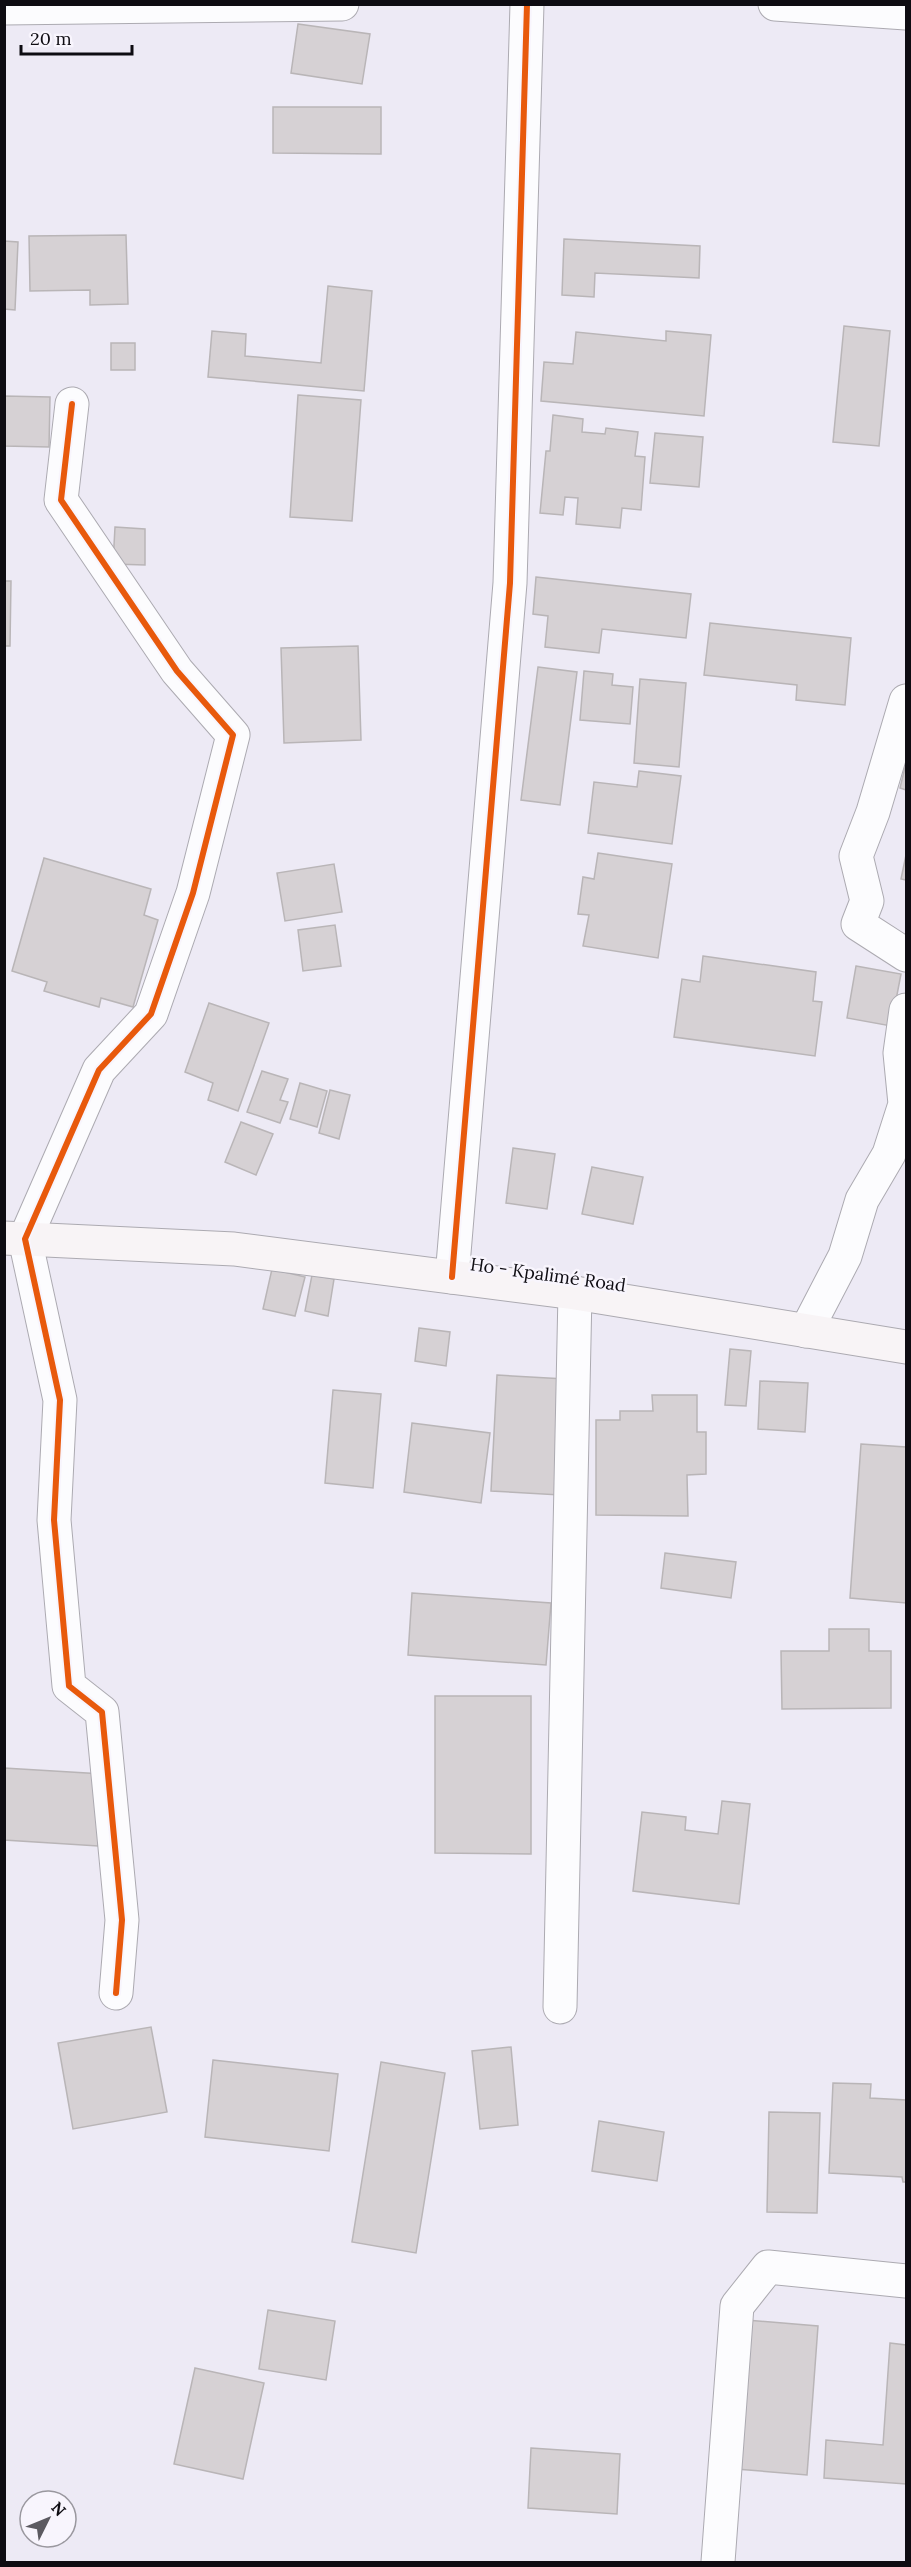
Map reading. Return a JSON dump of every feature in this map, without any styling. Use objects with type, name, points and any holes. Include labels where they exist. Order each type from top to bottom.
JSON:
[{"type":"main road","name":"Ho - Kpalimé Road","points":[[15,1238],[234,1249],[575,1293],[906,1347]]},
{"type":"street","points":[[4,8],[342,4]]},
{"type":"street","points":[[452,1277],[510,583],[527,4]]},
{"type":"street","points":[[775,4],[906,13]]},
{"type":"street","points":[[72,404],[61,500],[177,671],[232,735],[193,893],[151,1014],[99,1070],[15,1238],[60,1400],[54,1520],[69,1686],[102,1712],[122,1920],[116,1993]]},
{"type":"street","points":[[906,701],[873,812],[856,856],[867,901],[858,924],[906,955]]},
{"type":"street","points":[[806,1331],[845,1256],[862,1200],[889,1154],[905,1104],[900,1053],[906,1010]]},
{"type":"street","points":[[560,2007],[575,1293]]},
{"type":"street","points":[[718,2562],[737,2306],[768,2267],[906,2281]]},
{"type":"building","points":[[298,24],[370,34],[362,84],[291,73]]},
{"type":"building","points":[[273,107],[381,107],[381,154],[273,153]]},
{"type":"building","points":[[126,235],[128,304],[90,305],[90,290],[30,291],[29,236]]},
{"type":"building","points":[[564,239],[700,246],[699,278],[595,273],[594,297],[562,295]]},
{"type":"building","points":[[4,241],[18,242],[15,310],[4,309]]},
{"type":"building","points":[[328,286],[372,291],[364,391],[208,377],[212,331],[246,334],[245,356],[321,363]]},
{"type":"building","points":[[844,326],[890,331],[879,446],[833,442]]},
{"type":"building","points":[[666,331],[711,335],[704,416],[541,401],[544,362],[573,364],[576,332],[666,341]]},
{"type":"building","points":[[111,343],[135,343],[135,370],[111,370]]},
{"type":"building","points":[[298,395],[361,400],[352,521],[290,517]]},
{"type":"building","points":[[4,396],[50,397],[49,447],[4,446]]},
{"type":"building","points":[[553,415],[583,419],[582,432],[605,434],[606,428],[638,432],[635,456],[645,457],[641,510],[622,508],[620,528],[576,524],[578,498],[565,497],[563,515],[540,513],[546,451],[550,451]]},
{"type":"building","points":[[655,433],[703,437],[699,487],[650,483]]},
{"type":"building","points":[[115,527],[145,529],[145,565],[113,564]]},
{"type":"building","points":[[536,577],[691,594],[686,638],[602,629],[599,653],[545,647],[548,616],[533,614]]},
{"type":"building","points":[[4,581],[11,581],[10,646],[4,646]]},
{"type":"building","points":[[710,623],[851,638],[845,705],[796,700],[797,685],[704,675]]},
{"type":"building","points":[[358,646],[361,740],[284,743],[281,648]]},
{"type":"building","points":[[538,667],[577,672],[560,805],[521,800]]},
{"type":"building","points":[[584,671],[613,674],[612,685],[633,687],[630,724],[580,720]]},
{"type":"building","points":[[640,679],[686,683],[679,767],[634,763]]},
{"type":"building","points":[[906,763],[906,790],[900,788]]},
{"type":"building","points":[[639,771],[681,776],[672,844],[588,833],[594,782],[637,787]]},
{"type":"building","points":[[598,853],[672,864],[658,958],[583,946],[589,915],[578,914],[583,877],[594,879]]},
{"type":"building","points":[[906,855],[906,880],[901,879]]},
{"type":"building","points":[[44,858],[151,889],[144,915],[158,920],[133,1007],[101,998],[99,1007],[44,991],[47,982],[12,971]]},
{"type":"building","points":[[334,864],[342,912],[285,921],[277,873]]},
{"type":"building","points":[[335,925],[341,966],[303,971],[298,930]]},
{"type":"building","points":[[703,956],[816,972],[813,1001],[822,1002],[815,1056],[674,1037],[682,979],[700,982]]},
{"type":"building","points":[[856,966],[901,974],[891,1026],[847,1018]]},
{"type":"building","points":[[209,1003],[269,1023],[238,1111],[208,1100],[213,1083],[185,1072]]},
{"type":"building","points":[[262,1071],[288,1079],[280,1100],[288,1102],[280,1123],[247,1112]]},
{"type":"building","points":[[300,1083],[327,1091],[317,1127],[290,1119]]},
{"type":"building","points":[[330,1090],[350,1095],[339,1139],[319,1133]]},
{"type":"building","points":[[241,1122],[273,1134],[256,1175],[225,1162]]},
{"type":"building","points":[[513,1148],[555,1154],[547,1209],[506,1203]]},
{"type":"building","points":[[592,1167],[643,1177],[633,1224],[582,1214]]},
{"type":"building","points":[[272,1269],[305,1277],[295,1316],[263,1309]]},
{"type":"building","points":[[312,1275],[334,1279],[328,1316],[305,1311]]},
{"type":"building","points":[[419,1328],[450,1332],[446,1366],[415,1361]]},
{"type":"building","points":[[730,1349],[751,1351],[746,1406],[725,1405]]},
{"type":"building","points":[[497,1375],[565,1379],[560,1495],[491,1491]]},
{"type":"building","points":[[760,1381],[808,1383],[805,1432],[758,1429]]},
{"type":"building","points":[[333,1390],[381,1394],[373,1488],[325,1483]]},
{"type":"building","points":[[652,1395],[697,1395],[697,1432],[706,1432],[706,1474],[687,1475],[688,1516],[596,1515],[596,1420],[620,1420],[620,1411],[653,1411]]},
{"type":"building","points":[[412,1423],[490,1433],[481,1503],[404,1492]]},
{"type":"building","points":[[861,1444],[906,1447],[906,1603],[850,1598]]},
{"type":"building","points":[[665,1553],[736,1562],[731,1598],[661,1588]]},
{"type":"building","points":[[412,1593],[551,1603],[546,1665],[408,1655]]},
{"type":"building","points":[[829,1629],[869,1629],[869,1651],[891,1651],[891,1708],[782,1709],[781,1651],[829,1651]]},
{"type":"building","points":[[435,1696],[531,1696],[531,1854],[435,1853]]},
{"type":"building","points":[[4,1768],[103,1774],[98,1846],[4,1840]]},
{"type":"building","points":[[722,1801],[750,1804],[739,1904],[633,1891],[642,1812],[686,1817],[685,1830],[718,1834]]},
{"type":"building","points":[[151,2027],[167,2112],[73,2129],[58,2043]]},
{"type":"building","points":[[511,2047],[518,2125],[480,2129],[472,2051]]},
{"type":"building","points":[[213,2060],[338,2074],[329,2151],[205,2137]]},
{"type":"building","points":[[381,2062],[445,2073],[416,2253],[352,2242]]},
{"type":"building","points":[[833,2083],[871,2084],[870,2098],[906,2100],[906,2182],[903,2182],[902,2177],[829,2173]]},
{"type":"building","points":[[769,2112],[820,2113],[817,2213],[767,2212]]},
{"type":"building","points":[[599,2121],[664,2132],[657,2181],[592,2171]]},
{"type":"building","points":[[268,2310],[335,2321],[326,2380],[259,2369]]},
{"type":"building","points":[[746,2320],[818,2326],[807,2475],[736,2469]]},
{"type":"building","points":[[890,2343],[906,2345],[906,2484],[824,2478],[826,2440],[883,2445]]},
{"type":"building","points":[[195,2368],[264,2383],[243,2479],[174,2464]]},
{"type":"building","points":[[531,2448],[620,2454],[617,2514],[528,2508]]},
{"type":"cycle path","points":[[452,1277],[510,583],[527,4]]},
{"type":"cycle path","points":[[72,404],[61,500],[177,671],[233,735],[193,893],[151,1014],[99,1070],[25,1239],[60,1400],[54,1520],[69,1686],[102,1712],[122,1920],[116,1993]]}]
